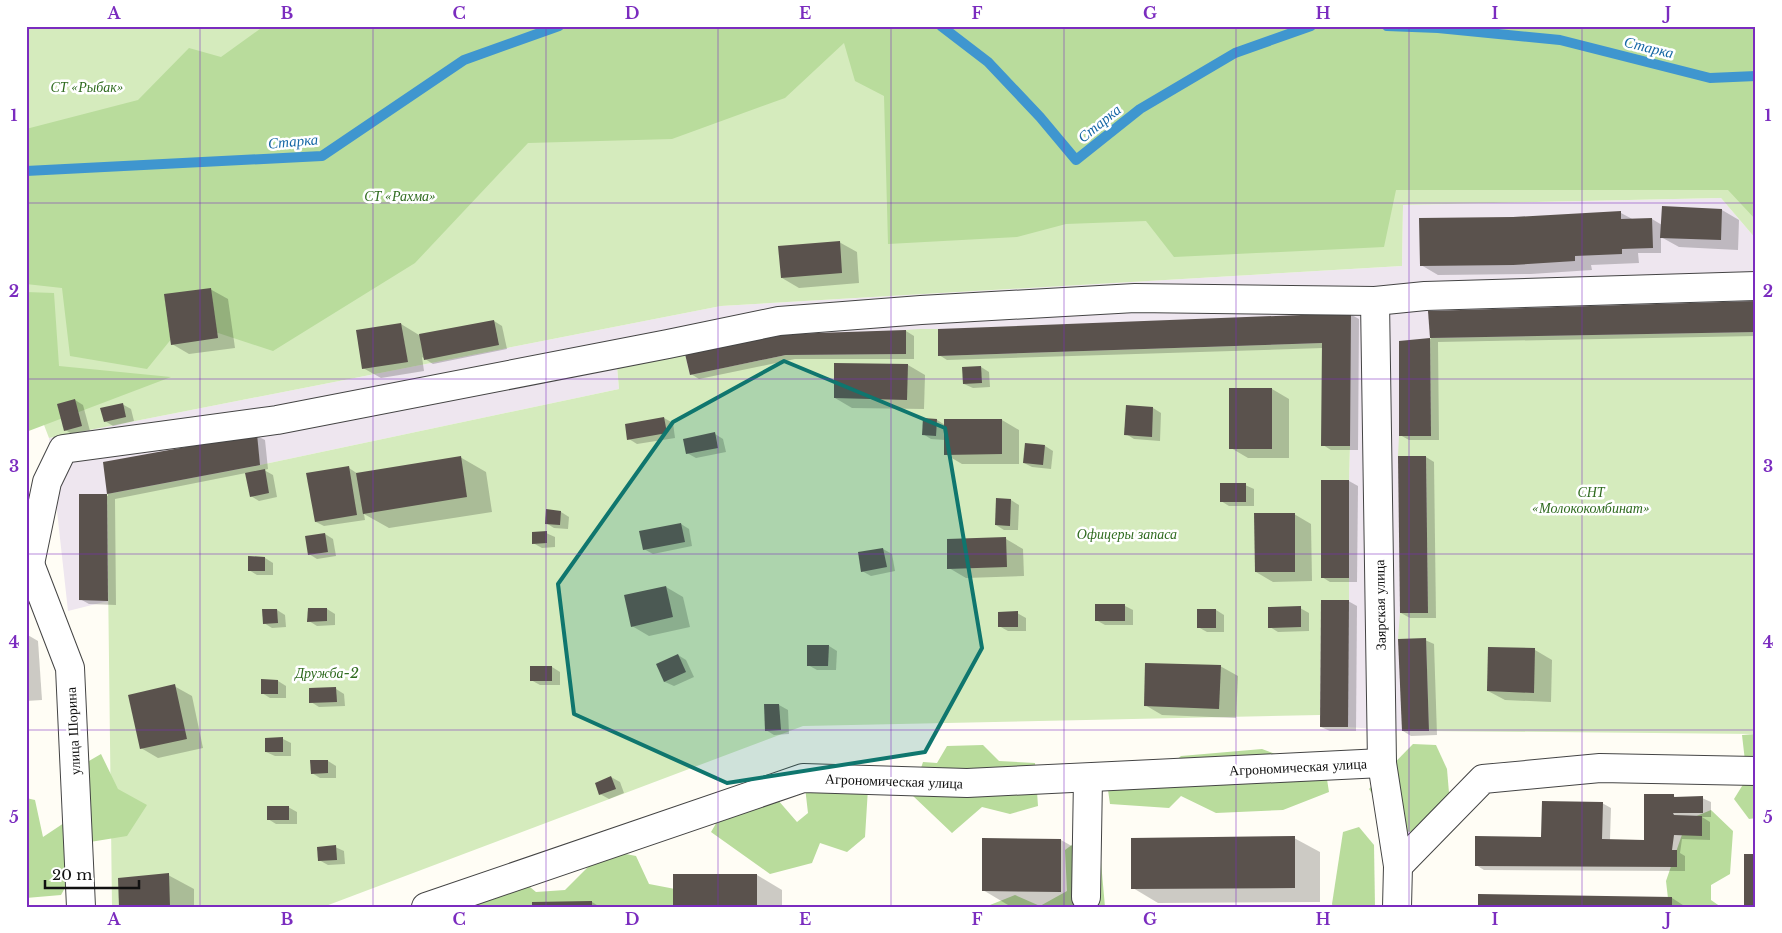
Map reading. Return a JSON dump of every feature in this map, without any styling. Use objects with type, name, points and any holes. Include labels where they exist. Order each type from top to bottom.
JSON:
[{"type":"street","points":[[28,564],[47,482],[63,449],[277,420],[778,321],[921,310],[1135,298],[1375,302],[1425,296],[1756,286]]},
{"type":"street","name":"Заярская улица","points":[[1375,302],[1382,763],[1398,866],[1397,907]]},
{"type":"street","name":"улица Шорина","points":[[28,564],[70,668],[81,907]]},
{"type":"street","name":"Агрономическая улица","points":[[426,907],[804,778],[968,783],[1382,763]]},
{"type":"street","points":[[1398,866],[1482,779],[1600,768],[1756,771]]},
{"type":"street","points":[[1086,897],[1088,778]]},
{"type":"highlighted area","points":[[784,361],[945,428],[982,648],[925,752],[727,783],[574,714],[558,584],[673,422]]},
{"type":"shaded area","points":[[1721,198],[1756,239],[1756,332],[1431,436],[1426,456],[1428,613],[1399,639],[1426,638],[1429,731],[1320,727],[1321,600],[1349,599],[1349,578],[1321,578],[1321,480],[1349,480],[1350,447],[1321,446],[1322,343],[938,356],[906,330],[906,354],[786,355],[690,375],[617,366],[619,389],[260,465],[108,601],[68,611],[49,438],[721,306],[1402,266],[1403,205]]},
{"type":"green space","name":"СТ «Рахма»","points":[[26,26],[1756,26],[1756,239],[1721,198],[1403,205],[1402,266],[721,306],[49,438],[26,378]]},
{"type":"green space","name":"СТ «Рахма»","points":[[264,26],[1756,26],[1756,220],[1728,190],[1396,190],[1384,247],[1174,257],[1146,221],[1066,224],[1017,237],[888,244],[884,96],[855,81],[844,43],[785,98],[672,139],[528,143],[415,263],[273,351],[185,322],[147,369],[70,356],[62,288],[26,284],[26,129],[138,100],[189,48],[221,57]]},
{"type":"green space","points":[[26,292],[54,293],[59,366],[171,377],[26,432]]},
{"type":"green space","points":[[938,329],[938,356],[1322,343],[1322,446],[1350,446],[1349,480],[1321,480],[1321,578],[1349,578],[1349,600],[1321,600],[1320,715],[803,726],[323,907],[112,907],[107,494],[260,465],[619,389],[617,366],[685,354],[690,375],[786,355],[906,354],[906,330]]},
{"type":"green space","name":"СНТ «Молококомбинат»","points":[[1756,332],[1756,734],[1429,731],[1426,639],[1398,639],[1400,613],[1428,613],[1426,456],[1398,456],[1399,436],[1431,436],[1430,338]]},
{"type":"green space","points":[[1756,734],[1756,818],[1749,819],[1734,799],[1747,778],[1742,735]]},
{"type":"green space","points":[[1413,744],[1436,745],[1447,769],[1450,805],[1410,832],[1396,829],[1369,789]]},
{"type":"green space","points":[[983,745],[999,761],[1035,763],[1038,806],[1010,814],[982,807],[952,833],[912,795],[923,762],[937,763],[947,746]]},
{"type":"green space","points":[[1262,749],[1326,773],[1329,792],[1283,810],[1216,813],[1181,796],[1169,808],[1110,804],[1107,783],[1166,768],[1181,756]]},
{"type":"green space","points":[[101,754],[118,789],[147,805],[127,836],[90,842],[61,895],[26,898],[26,798],[35,800],[43,837],[88,807],[82,765]]},
{"type":"green space","points":[[839,764],[869,772],[865,837],[847,852],[820,843],[812,863],[770,874],[711,832],[734,793],[764,784],[797,822],[808,813],[803,770]]},
{"type":"green space","points":[[1711,810],[1733,831],[1730,874],[1711,885],[1711,900],[1721,907],[1669,907],[1666,881],[1687,820]]},
{"type":"green space","points":[[1359,827],[1374,845],[1375,907],[1333,907],[1343,832]]},
{"type":"green space","points":[[1077,841],[1101,862],[1105,907],[985,907],[1015,895],[1040,906],[1067,891],[1065,850]]},
{"type":"green space","points":[[605,850],[636,856],[649,884],[722,898],[733,907],[469,907],[474,905],[480,876],[506,867],[536,892],[565,890]]},
{"type":"building","points":[[1662,206],[1722,209],[1721,240],[1660,238]]},
{"type":"building","points":[[1621,211],[1621,219],[1652,218],[1653,248],[1622,249],[1622,254],[1575,256],[1575,261],[1513,265],[1420,266],[1419,218],[1513,217]]},
{"type":"building","points":[[840,241],[842,273],[781,278],[778,246]]},
{"type":"building","points":[[211,288],[218,338],[171,345],[164,294]]},
{"type":"building","points":[[1756,301],[1756,332],[1430,338],[1428,311]]},
{"type":"building","points":[[1351,313],[1350,446],[1321,446],[1322,343],[938,356],[938,329]]},
{"type":"building","points":[[494,320],[499,345],[424,360],[419,334]]},
{"type":"building","points":[[401,323],[408,362],[362,369],[356,330]]},
{"type":"building","points":[[906,330],[906,354],[786,355],[690,375],[685,354],[788,334]]},
{"type":"building","points":[[1430,338],[1431,436],[1399,436],[1399,341]]},
{"type":"building","points":[[834,363],[908,364],[907,400],[834,398]]},
{"type":"building","points":[[981,366],[982,383],[963,384],[962,367]]},
{"type":"building","points":[[1229,388],[1272,388],[1272,449],[1229,449]]},
{"type":"building","points":[[75,399],[82,426],[64,431],[57,404]]},
{"type":"building","points":[[123,403],[126,417],[104,422],[100,408]]},
{"type":"building","points":[[1126,405],[1153,407],[1152,437],[1124,435]]},
{"type":"building","points":[[664,417],[667,433],[627,440],[625,424]]},
{"type":"building","points":[[923,418],[937,419],[936,436],[922,435]]},
{"type":"building","points":[[944,419],[1002,419],[1002,454],[944,455]]},
{"type":"building","points":[[715,432],[718,448],[686,454],[683,439]]},
{"type":"building","points":[[257,434],[260,465],[107,494],[103,462]]},
{"type":"building","points":[[1025,443],[1045,445],[1043,465],[1023,463]]},
{"type":"building","points":[[461,456],[467,497],[363,514],[356,473]]},
{"type":"building","points":[[1398,456],[1426,456],[1428,613],[1400,613]]},
{"type":"building","points":[[349,466],[357,515],[315,522],[306,473]]},
{"type":"building","points":[[265,469],[269,493],[250,497],[245,473]]},
{"type":"building","points":[[1321,480],[1349,480],[1349,578],[1321,578]]},
{"type":"building","points":[[1220,483],[1246,483],[1246,502],[1220,502]]},
{"type":"building","points":[[79,494],[107,494],[108,601],[79,600]]},
{"type":"building","points":[[996,498],[1011,499],[1010,526],[995,525]]},
{"type":"building","points":[[546,509],[561,511],[560,525],[545,524]]},
{"type":"building","points":[[1254,513],[1295,513],[1295,572],[1255,572]]},
{"type":"building","points":[[681,523],[685,542],[643,550],[639,531]]},
{"type":"building","points":[[547,531],[547,543],[532,544],[532,532]]},
{"type":"building","points":[[325,533],[328,552],[308,555],[305,536]]},
{"type":"building","points":[[1006,537],[1007,567],[947,569],[947,539]]},
{"type":"building","points":[[883,548],[887,567],[861,572],[858,552]]},
{"type":"building","points":[[248,556],[265,557],[265,571],[248,571]]},
{"type":"building","points":[[666,586],[673,617],[631,627],[624,595]]},
{"type":"building","points":[[1321,600],[1349,600],[1348,727],[1320,727]]},
{"type":"building","points":[[1095,604],[1125,604],[1125,621],[1095,621]]},
{"type":"building","points":[[1301,606],[1301,627],[1268,628],[1268,607]]},
{"type":"building","points":[[308,608],[327,608],[327,621],[307,622]]},
{"type":"building","points":[[262,609],[277,609],[278,623],[263,624]]},
{"type":"building","points":[[1197,609],[1216,609],[1216,628],[1197,628]]},
{"type":"building","points":[[1018,611],[1018,627],[998,627],[998,612]]},
{"type":"building","points":[[1426,638],[1429,731],[1402,731],[1398,639]]},
{"type":"building","points":[[807,645],[829,645],[828,666],[807,666]]},
{"type":"building","points":[[1488,647],[1535,648],[1534,693],[1487,691]]},
{"type":"building","points":[[678,654],[686,672],[664,682],[656,664]]},
{"type":"building","points":[[1145,663],[1221,665],[1219,709],[1144,706]]},
{"type":"building","points":[[530,666],[552,666],[552,681],[530,681]]},
{"type":"building","points":[[261,679],[278,680],[278,694],[261,694]]},
{"type":"building","points":[[175,684],[187,739],[140,749],[128,695]]},
{"type":"building","points":[[336,687],[337,702],[309,703],[309,688]]},
{"type":"building","points":[[764,704],[779,704],[781,730],[765,731]]},
{"type":"building","points":[[283,737],[283,752],[265,752],[265,738]]},
{"type":"building","points":[[310,760],[328,760],[328,773],[311,774]]},
{"type":"building","points":[[611,776],[616,789],[599,795],[595,783]]},
{"type":"building","points":[[1644,794],[1674,794],[1674,797],[1703,796],[1703,813],[1673,813],[1674,815],[1702,816],[1702,836],[1674,835],[1672,850],[1677,850],[1677,867],[1475,866],[1475,836],[1541,837],[1542,801],[1603,802],[1602,839],[1644,840]]},
{"type":"building","points":[[267,806],[289,806],[289,820],[267,820]]},
{"type":"building","points":[[1295,836],[1295,888],[1131,889],[1131,838]]},
{"type":"building","points":[[982,838],[1061,839],[1061,892],[982,891]]},
{"type":"building","points":[[336,845],[337,860],[318,861],[317,847]]},
{"type":"building","points":[[1744,854],[1756,854],[1756,907],[1744,907]]},
{"type":"building","points":[[169,873],[170,907],[119,907],[118,878]]},
{"type":"building","points":[[673,874],[757,874],[757,907],[673,907]]},
{"type":"building","points":[[1478,894],[1672,897],[1672,907],[1478,907]]},
{"type":"building","points":[[592,901],[592,907],[532,907],[532,902]]},
{"type":"waterway","name":"Старка","points":[[26,171],[322,156],[464,60],[559,26]]},
{"type":"waterway","name":"Старка","points":[[941,26],[988,62],[1040,117],[1076,160],[1140,109],[1235,53],[1311,26]]},
{"type":"waterway","name":"Старка","points":[[1387,26],[1438,28],[1560,40],[1710,78],[1756,76]]},
{"type":"park label","name":"СТ «Рыбак»","points":[[87,87]]},
{"type":"park label","name":"Офицеры запаса","points":[[1127,534]]},
{"type":"park label","name":"Дружба-2","points":[[327,673]]}]
